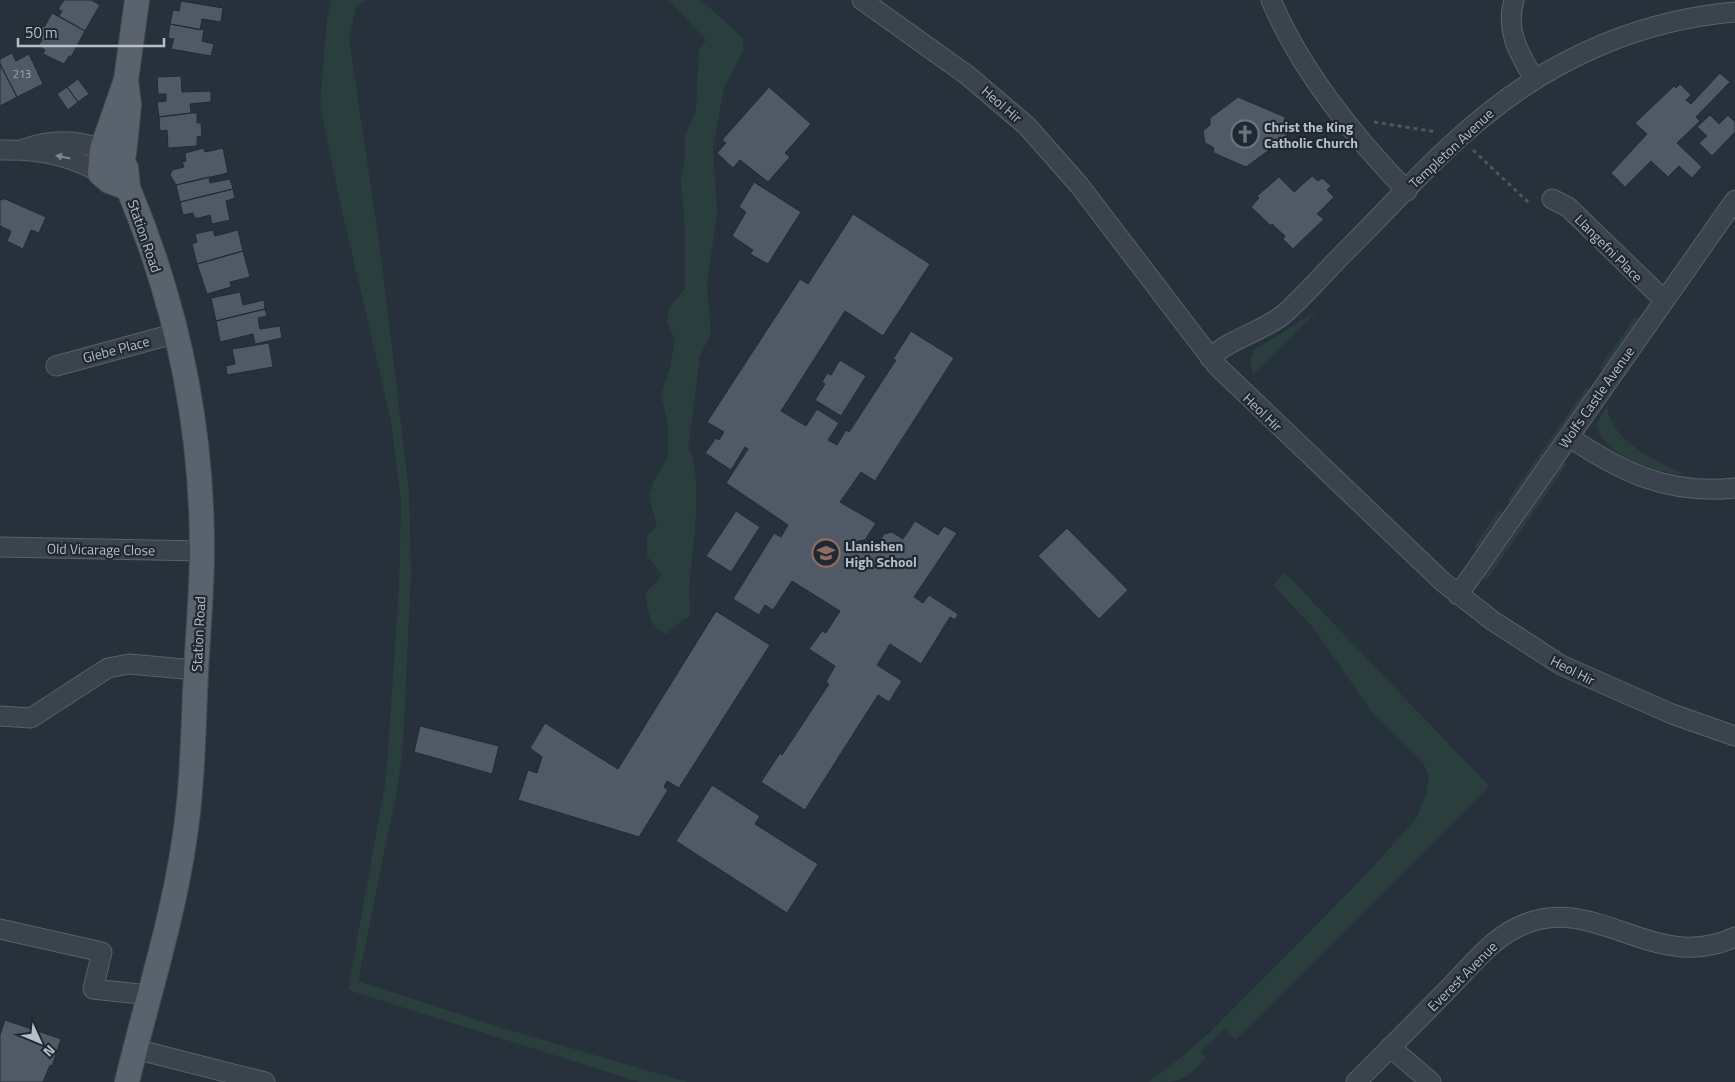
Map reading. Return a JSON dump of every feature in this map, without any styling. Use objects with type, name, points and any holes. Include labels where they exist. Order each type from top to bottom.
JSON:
[{"type":"main road","points":[[128,188],[109,181],[100,173],[111,155],[124,154],[129,105],[126,80],[137,0]]},
{"type":"main road","name":"Station Road","points":[[111,155],[126,168],[128,188],[177,333],[183,357],[198,478],[202,551],[192,764],[185,841],[176,888],[127,1082]]},
{"type":"street","name":"Heol Hir","points":[[862,0],[967,75],[1027,126],[1079,184],[1210,358],[1257,407],[1458,595],[1501,627],[1561,665],[1655,707],[1735,736]]},
{"type":"street","points":[[1271,0],[1284,30],[1307,70],[1349,125],[1407,191]]},
{"type":"street","points":[[1514,0],[1512,36],[1516,48],[1534,79]]},
{"type":"street","name":"Templeton Avenue","points":[[1210,358],[1225,345],[1284,314],[1460,138],[1500,103],[1534,79],[1628,33],[1685,18],[1735,12]]},
{"type":"street","points":[[24,149],[38,144],[73,141],[111,155]]},
{"type":"street","points":[[0,150],[24,149],[76,160],[100,173]]},
{"type":"street","name":"Llangefni Place","points":[[1552,199],[1568,206],[1664,300]]},
{"type":"street","name":"Wolfs Castle Avenue","points":[[1458,595],[1735,200]]},
{"type":"street","name":"Glebe Place","points":[[56,366],[177,333]]},
{"type":"street","points":[[1569,437],[1617,466],[1654,482],[1691,489],[1735,488]]},
{"type":"street","name":"Old Vicarage Close","points":[[0,547],[202,551]]},
{"type":"street","points":[[0,716],[31,718],[108,668],[129,664],[196,670]]},
{"type":"street","name":"Everest Avenue","points":[[1356,1082],[1490,946],[1517,927],[1558,917],[1584,919],[1656,944],[1689,949],[1707,948],[1735,937]]},
{"type":"street","points":[[0,929],[102,952],[93,990],[149,995]]},
{"type":"street","points":[[1390,1047],[1431,1082]]},
{"type":"street","points":[[135,1049],[265,1082]]},
{"type":"path","points":[[1374,122],[1441,133]]},
{"type":"path","points":[[1460,138],[1528,202]]},
{"type":"green space","points":[[331,0],[366,0],[356,7],[349,38],[382,263],[409,492],[411,574],[403,745],[398,785],[358,981],[499,1027],[687,1082],[639,1082],[348,990],[386,779],[399,587],[401,501],[391,421],[320,107],[327,18]]},
{"type":"green space","points":[[669,0],[701,0],[743,38],[743,52],[724,87],[713,148],[717,211],[707,285],[711,334],[700,356],[688,448],[693,460],[696,493],[695,531],[689,584],[689,617],[682,620],[667,634],[658,629],[652,622],[646,598],[647,592],[659,580],[661,574],[647,556],[647,536],[657,526],[649,496],[654,481],[668,458],[668,423],[661,395],[670,368],[675,339],[667,323],[669,307],[685,289],[685,229],[681,179],[685,159],[685,136],[696,110],[699,50],[706,40]]},
{"type":"green space","points":[[1318,310],[1253,374],[1250,361],[1254,350]]},
{"type":"green space","points":[[1636,316],[1640,320],[1606,371],[1599,368]]},
{"type":"green space","points":[[1587,387],[1591,392],[1514,504],[1507,501]]},
{"type":"green space","points":[[1608,404],[1609,416],[1615,427],[1624,437],[1647,455],[1683,473],[1681,475],[1669,473],[1643,466],[1619,453],[1609,445],[1601,435],[1596,424]]},
{"type":"green space","points":[[1563,460],[1567,464],[1486,581],[1483,579],[1483,575]]},
{"type":"green space","points":[[1499,510],[1504,517],[1480,551],[1474,547]]},
{"type":"green space","points":[[1285,573],[1489,786],[1235,1040],[1224,1029],[1201,1052],[1206,1058],[1192,1072],[1176,1081],[1149,1082],[1211,1031],[1357,884],[1416,819],[1426,795],[1429,777],[1423,762],[1371,711],[1315,630],[1273,585]]},
{"type":"building","points":[[64,0],[91,0],[100,5],[85,31],[59,16],[62,11],[58,9]]},
{"type":"building","points":[[181,1],[223,8],[221,22],[202,19],[200,30],[170,24],[173,10],[179,11]]},
{"type":"building","points":[[52,13],[85,31],[71,57],[69,56],[64,64],[43,54],[45,50],[38,46],[42,40],[38,32],[41,27],[45,26]]},
{"type":"building","points":[[170,24],[204,30],[202,41],[214,44],[211,56],[171,49],[174,39],[168,38]]},
{"type":"building","points":[[12,53],[16,61],[29,54],[43,84],[17,97],[0,64],[0,59]]},
{"type":"building","points":[[0,64],[17,97],[0,106]]},
{"type":"building","points":[[1720,73],[1730,82],[1696,117],[1700,121],[1677,143],[1702,167],[1692,178],[1679,166],[1668,177],[1651,161],[1625,187],[1611,173],[1647,134],[1635,123],[1674,86],[1676,88],[1680,84],[1691,95],[1686,100],[1691,104]]},
{"type":"building","points":[[181,76],[182,92],[211,91],[211,102],[190,104],[191,113],[159,117],[157,102],[166,101],[166,94],[158,94],[157,77]]},
{"type":"building","points":[[78,79],[89,94],[78,102],[67,87]]},
{"type":"building","points":[[67,87],[78,102],[68,110],[57,94]]},
{"type":"building","points":[[769,87],[811,124],[785,153],[790,157],[768,182],[740,160],[733,168],[717,153],[726,143],[722,140]]},
{"type":"building","name":"Christ the King Catholic Church","points":[[1238,97],[1285,117],[1284,130],[1287,137],[1246,167],[1214,153],[1213,147],[1205,143],[1203,131],[1210,125],[1210,118]]},
{"type":"building","points":[[197,113],[197,123],[201,123],[202,136],[197,137],[197,146],[168,148],[167,130],[160,131],[159,117]]},
{"type":"building","points":[[1710,115],[1719,124],[1728,115],[1735,122],[1735,132],[1712,156],[1699,143],[1707,136],[1697,127]]},
{"type":"building","points":[[204,148],[205,152],[223,148],[228,173],[176,185],[170,175],[172,170],[184,167],[182,162],[186,161],[185,153]]},
{"type":"building","points":[[1312,176],[1318,181],[1322,178],[1331,186],[1327,190],[1334,197],[1317,214],[1324,219],[1293,249],[1283,239],[1285,236],[1251,207],[1259,198],[1257,196],[1279,177],[1294,192]]},
{"type":"building","points":[[209,177],[210,183],[230,179],[233,189],[180,202],[176,185]]},
{"type":"building","points":[[754,182],[801,212],[768,264],[750,254],[753,250],[732,236],[746,212],[739,207]]},
{"type":"building","points":[[233,189],[235,198],[226,201],[230,220],[212,224],[210,215],[195,218],[193,213],[183,215],[180,202]]},
{"type":"building","points":[[3,198],[46,217],[39,233],[31,230],[23,249],[7,241],[11,231],[0,226],[0,199],[3,200]]},
{"type":"building","points":[[853,214],[930,264],[883,336],[845,311],[781,411],[806,426],[817,409],[839,423],[828,440],[837,445],[846,430],[849,432],[896,360],[893,359],[911,331],[954,358],[875,481],[861,472],[840,502],[876,523],[865,540],[858,541],[854,548],[863,553],[869,544],[875,548],[884,534],[892,532],[903,539],[915,521],[938,535],[944,526],[957,533],[914,597],[923,603],[929,595],[958,614],[955,620],[950,617],[921,664],[890,644],[877,665],[902,681],[889,702],[878,695],[805,810],[761,782],[780,753],[782,755],[829,684],[826,682],[835,666],[809,649],[822,631],[826,633],[840,611],[792,581],[773,610],[765,605],[759,615],[733,599],[774,533],[781,537],[788,525],[726,483],[748,449],[745,447],[731,470],[705,453],[716,438],[719,440],[724,432],[707,422],[800,279],[808,284]]},
{"type":"building","points":[[213,230],[215,236],[238,230],[243,251],[197,264],[192,244],[197,242],[195,234]]},
{"type":"building","points":[[243,251],[250,277],[230,282],[231,287],[207,294],[197,264]]},
{"type":"building","points":[[240,292],[243,305],[264,300],[265,309],[216,321],[211,298]]},
{"type":"building","points":[[265,309],[267,316],[258,318],[260,329],[280,326],[282,338],[255,344],[253,334],[220,342],[216,321]]},
{"type":"building","points":[[269,343],[273,367],[227,375],[226,366],[235,364],[232,349]]},
{"type":"building","points":[[840,360],[866,376],[841,416],[815,400],[825,384],[822,382],[827,373],[831,375]]},
{"type":"building","points":[[736,511],[760,527],[731,572],[706,556]]},
{"type":"building","points":[[1067,528],[1128,590],[1099,619],[1038,556]]},
{"type":"building","points":[[716,611],[770,645],[679,788],[667,781],[664,787],[668,790],[639,837],[518,800],[528,770],[537,773],[542,757],[530,748],[545,723],[618,769]]},
{"type":"building","points":[[420,726],[499,746],[492,774],[414,752]]},
{"type":"building","points":[[712,785],[760,816],[755,824],[818,864],[787,913],[676,841]]},
{"type":"building","points":[[5,1020],[61,1039],[52,1066],[50,1065],[43,1082],[0,1082],[0,1035]]},
{"type":"place","name":"Christ the King Catholic Church","points":[[1245,134]]},
{"type":"place","name":"Llanishen High School","points":[[826,553]]}]
